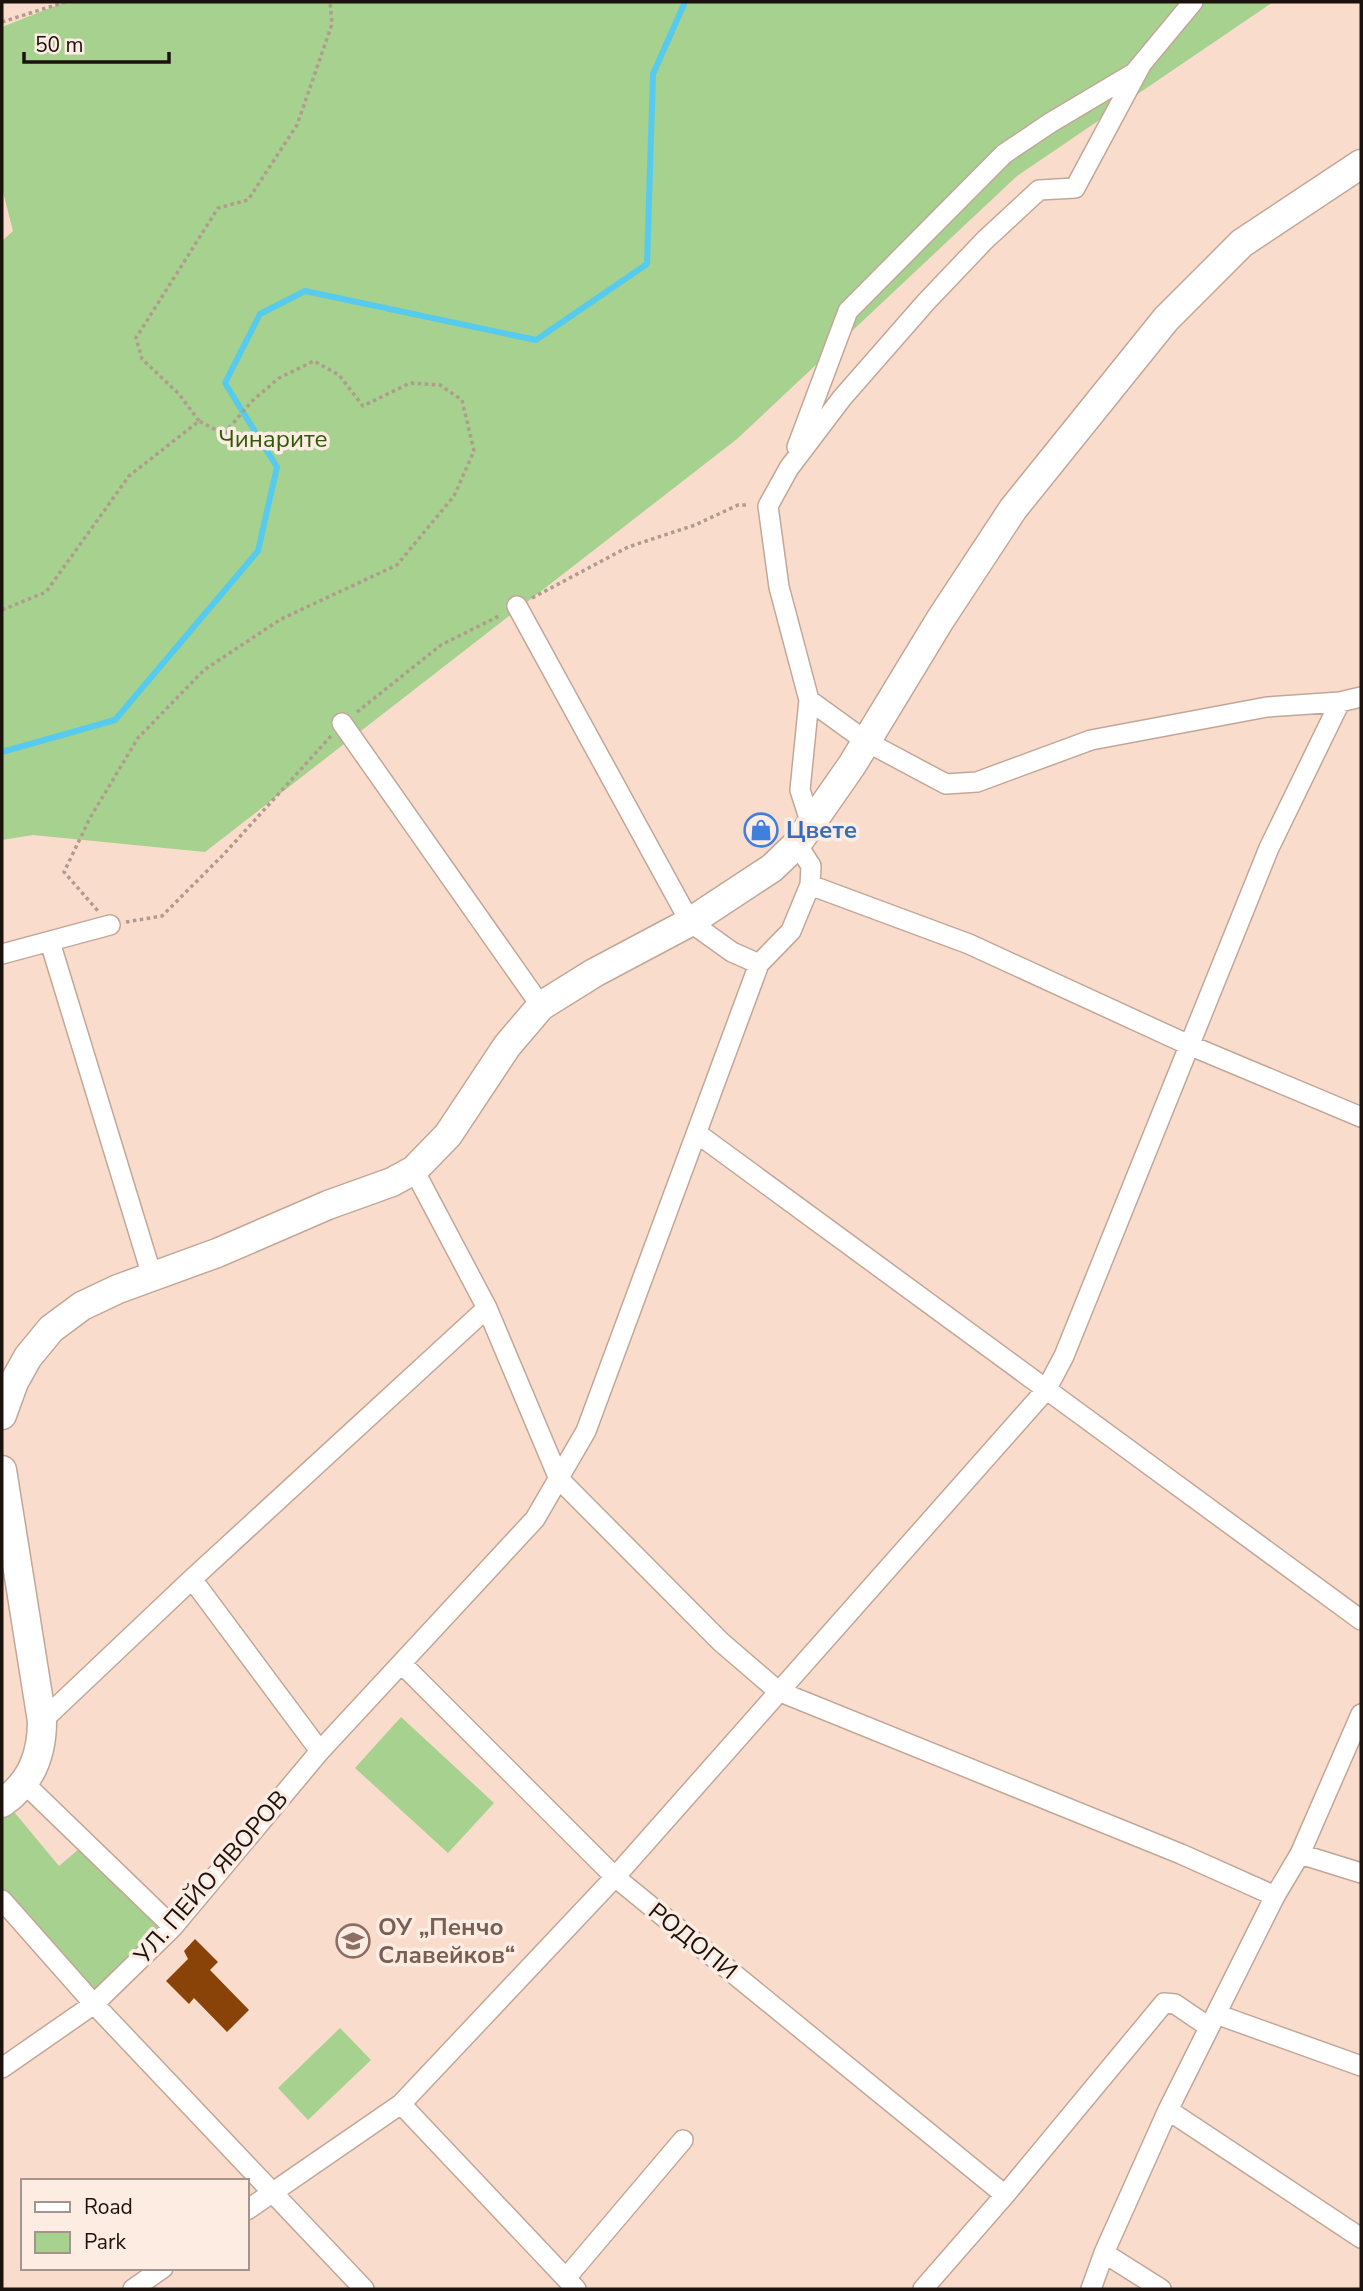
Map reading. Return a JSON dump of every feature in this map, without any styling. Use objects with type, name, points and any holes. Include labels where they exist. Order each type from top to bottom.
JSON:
[{"type":"street","points":[[789,468],[848,311],[1004,154],[1050,123],[1134,74],[1193,2]]},
{"type":"street","points":[[517,606],[690,922],[732,952],[759,964],[791,931],[810,885],[811,866],[804,834],[800,790],[809,700],[779,587],[768,506],[789,468],[842,398],[926,302],[985,240],[1040,190],[1075,188],[1141,65]]},
{"type":"street","points":[[2,1415],[14,1382],[28,1357],[51,1329],[82,1306],[152,1276],[217,1253],[328,1205],[392,1182],[414,1170],[448,1135],[507,1046],[541,1006],[594,973],[690,922],[772,867],[804,834],[867,742],[940,620],[1013,509],[1166,319],[1242,243],[1361,164]]},
{"type":"street","points":[[809,700],[867,742],[946,784],[977,782],[1091,740],[1267,707],[1340,702],[1361,697]]},
{"type":"street","points":[[248,2209],[401,2104],[615,1877],[1046,1390],[1064,1356],[1269,848],[1340,702]]},
{"type":"street","points":[[342,723],[541,1006]]},
{"type":"street","points":[[810,885],[969,944],[1189,1045],[1361,1117]]},
{"type":"street","points":[[2,954],[110,925]]},
{"type":"street","points":[[50,942],[152,1276]]},
{"type":"street","name":"УЛ. ПЕЙО ЯВОРОВ","points":[[2,2068],[94,2004],[173,1927],[320,1751],[535,1519],[586,1432],[759,964]]},
{"type":"street","points":[[698,1133],[1361,1620]]},
{"type":"street","points":[[414,1170],[487,1308],[559,1479],[721,1642],[778,1691],[1181,1854],[1275,1896]]},
{"type":"street","points":[[42,1721],[487,1308]]},
{"type":"street","points":[[2,1470],[42,1721],[37,1761],[25,1784],[2,1803]]},
{"type":"street","points":[[192,1579],[320,1751]]},
{"type":"street","name":"РОДОПИ","points":[[402,1664],[615,1877],[1005,2195]]},
{"type":"street","points":[[1091,2289],[1104,2253],[1168,2110],[1275,1896],[1300,1854],[1361,1714]]},
{"type":"street","points":[[25,1784],[173,1927]]},
{"type":"street","points":[[1300,1854],[1361,1873]]},
{"type":"street","points":[[2,1900],[94,2004],[364,2289]]},
{"type":"street","points":[[923,2289],[1005,2195],[1164,2003],[1175,2004],[1213,2021],[1361,2066]]},
{"type":"street","points":[[401,2104],[571,2284],[683,2140]]},
{"type":"street","points":[[1168,2110],[1361,2238]]},
{"type":"street","points":[[1104,2253],[1161,2289]]},
{"type":"street","points":[[133,2289],[160,2270]]},
{"type":"path","points":[[2,22],[65,2]]},
{"type":"path","points":[[330,2],[332,24],[297,125],[248,200],[218,208],[136,338],[142,359],[179,394],[199,421],[225,434],[251,402],[279,378],[314,361],[339,375],[363,406],[410,383],[440,385],[462,400],[474,451],[454,496],[397,565],[281,619],[204,670],[138,738],[90,818],[64,872],[110,925],[162,916],[225,853],[342,723],[441,645],[628,547],[695,525],[738,505],[768,506]]},
{"type":"path","points":[[2,610],[46,592],[129,476],[199,421]]},
{"type":"green space","name":"Чинарите","points":[[65,2],[1273,2],[1017,176],[737,439],[205,852],[33,835],[2,840],[2,241],[13,231],[2,188],[2,27]]},
{"type":"green space","points":[[401,1717],[494,1803],[448,1853],[355,1768]]},
{"type":"green space","points":[[5,1801],[59,1866],[86,1843],[173,1927],[94,2004],[2,1900],[2,1803]]},
{"type":"green space","points":[[340,2028],[371,2060],[308,2120],[278,2088]]},
{"type":"building","points":[[195,1939],[218,1962],[210,1970],[249,2010],[227,2032],[194,1998],[189,2004],[166,1981],[188,1959],[184,1951]]},
{"type":"waterway","points":[[2,752],[115,720],[258,551],[277,467],[225,383],[260,314],[305,291],[536,340],[647,264],[653,74],[685,2]]},
{"type":"place","name":"Цвете","points":[[761,830]]},
{"type":"place","name":"ОУ „Пенчо Славейков“","points":[[353,1941]]}]
